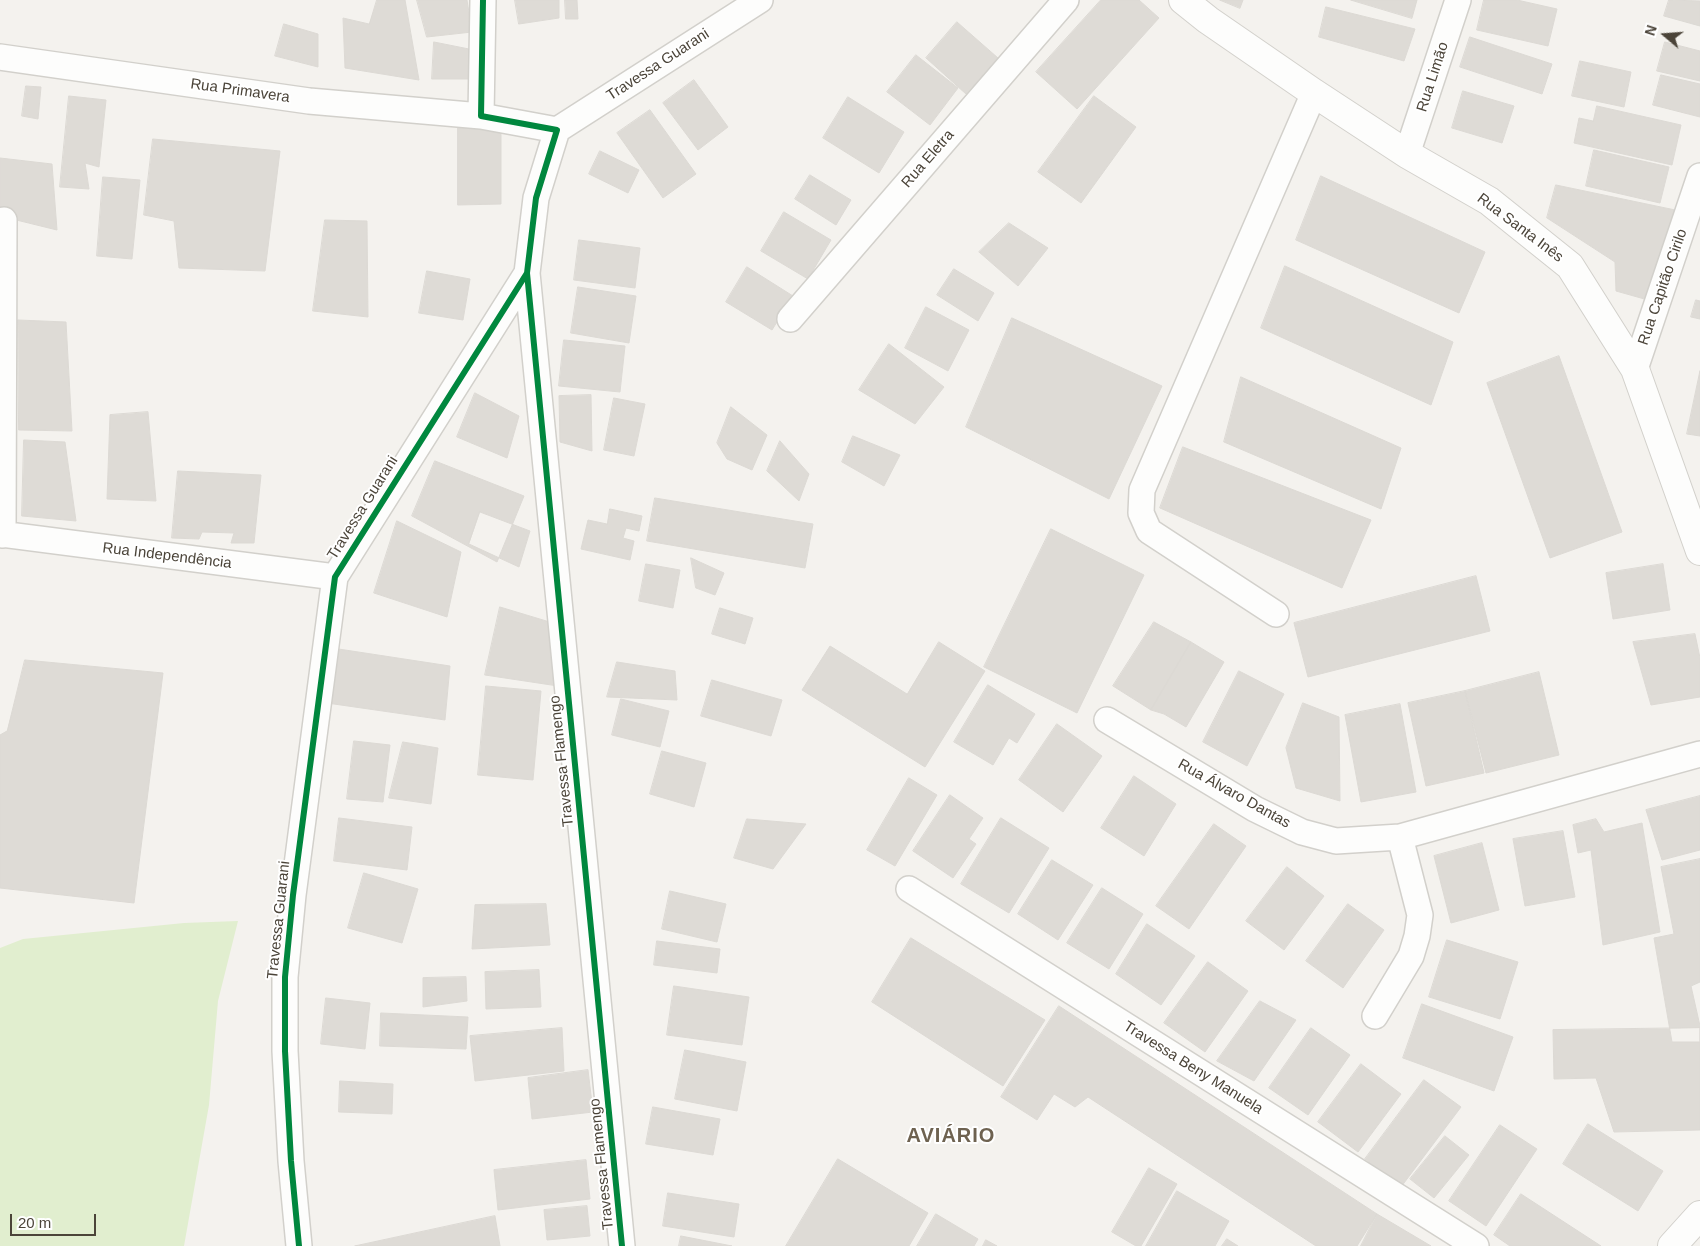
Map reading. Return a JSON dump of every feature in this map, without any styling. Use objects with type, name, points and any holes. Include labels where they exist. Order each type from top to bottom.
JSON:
[{"type":"street","points":[[483,0],[481,116],[557,130]]},
{"type":"street","name":"Travessa Guarani","points":[[299,1246],[291,1160],[285,1051],[285,977],[293,894],[335,577],[527,273],[536,198],[557,130],[760,0]]},
{"type":"street","name":"Rua Eletra","points":[[790,319],[1066,0]]},
{"type":"street","name":"Rua Santa Inês","points":[[1183,0],[1208,20],[1314,93],[1407,154],[1489,201],[1570,266],[1635,369],[1700,551]]},
{"type":"street","name":"Rua Limão","points":[[1407,154],[1458,0]]},
{"type":"street","name":"Rua Primavera","points":[[0,57],[308,100],[481,116]]},
{"type":"street","points":[[1276,614],[1149,531],[1141,514],[1142,490],[1314,93]]},
{"type":"street","name":"Rua Capitão Cirilo","points":[[1635,369],[1700,176]]},
{"type":"street","points":[[2,534],[4,220]]},
{"type":"street","name":"Travessa Flamengo","points":[[527,273],[622,1246]]},
{"type":"street","name":"Rua Independência","points":[[2,534],[335,577]]},
{"type":"street","name":"Rua Álvaro Dantas","points":[[1107,720],[1255,809],[1302,832],[1336,841],[1400,837],[1700,754]]},
{"type":"street","points":[[1375,1016],[1411,956],[1417,936],[1420,915],[1400,837]]},
{"type":"street","name":"Travessa Beny Manuela","points":[[909,889],[1476,1246]]},
{"type":"street","points":[[1672,1246],[1700,1215]]},
{"type":"green space","points":[[238,921],[218,1001],[209,1105],[184,1246],[0,1246],[0,948],[23,939],[184,923]]},
{"type":"building","points":[[377,0],[405,0],[419,80],[345,68],[343,18],[369,24]]},
{"type":"building","points":[[417,0],[467,0],[472,32],[427,37]]},
{"type":"building","points":[[515,0],[559,0],[559,18],[519,24]]},
{"type":"building","points":[[565,0],[577,0],[578,19],[566,19]]},
{"type":"building","points":[[1101,0],[1139,0],[1159,18],[1077,109],[1036,72]]},
{"type":"building","points":[[1220,0],[1243,0],[1240,8]]},
{"type":"building","points":[[1351,0],[1417,0],[1412,18]]},
{"type":"building","points":[[1484,0],[1517,0],[1557,9],[1548,46],[1477,30]]},
{"type":"building","points":[[1669,0],[1700,1],[1700,26],[1664,16]]},
{"type":"building","points":[[1326,7],[1415,29],[1404,61],[1319,37]]},
{"type":"building","points":[[957,22],[998,58],[966,94],[926,58]]},
{"type":"building","points":[[284,24],[318,34],[318,67],[275,56]]},
{"type":"building","points":[[1470,37],[1552,64],[1542,94],[1460,67]]},
{"type":"building","points":[[434,42],[469,49],[474,79],[432,79]]},
{"type":"building","points":[[1665,42],[1700,51],[1700,81],[1657,71]]},
{"type":"building","points":[[916,55],[958,88],[930,125],[887,92]]},
{"type":"building","points":[[1580,61],[1631,72],[1624,107],[1572,96]]},
{"type":"building","points":[[1661,75],[1700,84],[1700,117],[1653,105]]},
{"type":"building","points":[[694,80],[728,127],[698,150],[663,103]]},
{"type":"building","points":[[26,86],[41,87],[38,119],[22,116]]},
{"type":"building","points":[[1463,91],[1514,106],[1502,143],[1452,128]]},
{"type":"building","points":[[69,96],[106,100],[99,167],[85,163],[89,189],[60,187]]},
{"type":"building","points":[[1094,96],[1136,127],[1081,203],[1038,172]]},
{"type":"building","points":[[848,97],[904,132],[879,173],[823,138]]},
{"type":"building","points":[[1597,106],[1681,125],[1672,165],[1574,143],[1579,118],[1593,121]]},
{"type":"building","points":[[650,110],[696,174],[663,198],[617,133]]},
{"type":"building","points":[[458,126],[501,126],[501,204],[458,205]]},
{"type":"building","points":[[153,139],[280,151],[265,271],[179,268],[174,221],[144,215]]},
{"type":"building","points":[[1594,150],[1669,167],[1660,203],[1586,186]]},
{"type":"building","points":[[600,151],[639,170],[628,193],[589,174]]},
{"type":"building","points":[[0,158],[52,164],[57,230],[0,216]]},
{"type":"building","points":[[810,175],[851,200],[836,225],[795,199]]},
{"type":"building","points":[[1321,176],[1485,252],[1459,313],[1296,240]]},
{"type":"building","points":[[103,177],[140,180],[132,259],[97,256]]},
{"type":"building","points":[[1556,185],[1680,211],[1648,300],[1616,291],[1615,262],[1547,218]]},
{"type":"building","points":[[784,212],[831,240],[808,279],[761,251]]},
{"type":"building","points":[[325,220],[367,221],[368,317],[313,311]]},
{"type":"building","points":[[1009,223],[1048,248],[1018,286],[979,252]]},
{"type":"building","points":[[579,240],[640,248],[635,288],[574,280]]},
{"type":"building","points":[[1285,266],[1453,342],[1431,405],[1261,328]]},
{"type":"building","points":[[747,267],[793,296],[772,330],[726,302]]},
{"type":"building","points":[[954,269],[994,293],[978,321],[937,295]]},
{"type":"building","points":[[427,271],[470,279],[463,320],[419,313]]},
{"type":"building","points":[[578,287],[636,296],[629,343],[571,333]]},
{"type":"building","points":[[1696,300],[1700,301],[1700,319],[1691,317]]},
{"type":"building","points":[[926,307],[969,330],[948,371],[905,348]]},
{"type":"building","points":[[1012,318],[1162,386],[1109,499],[966,427]]},
{"type":"building","points":[[18,320],[66,322],[72,431],[19,430]]},
{"type":"building","points":[[564,340],[625,346],[620,392],[559,386]]},
{"type":"building","points":[[889,344],[944,387],[915,424],[859,390]]},
{"type":"building","points":[[1559,356],[1622,532],[1550,558],[1487,383]]},
{"type":"building","points":[[1700,371],[1700,436],[1687,434]]},
{"type":"building","points":[[1241,377],[1401,448],[1381,509],[1224,442]]},
{"type":"building","points":[[475,393],[519,416],[507,458],[457,437]]},
{"type":"building","points":[[591,395],[592,451],[560,442],[559,396]]},
{"type":"building","points":[[614,398],[645,404],[634,456],[604,450]]},
{"type":"building","points":[[731,407],[767,435],[752,470],[727,459],[717,443]]},
{"type":"building","points":[[148,412],[156,501],[107,499],[110,415]]},
{"type":"building","points":[[853,436],[900,455],[884,486],[842,462]]},
{"type":"building","points":[[24,440],[65,442],[76,521],[22,516]]},
{"type":"building","points":[[780,441],[809,474],[799,501],[767,471]]},
{"type":"building","points":[[1183,447],[1371,520],[1342,588],[1160,508]]},
{"type":"building","points":[[435,461],[524,496],[497,562],[412,516]]},
{"type":"building","points":[[178,471],[261,475],[254,543],[231,543],[234,533],[202,532],[199,539],[172,538]]},
{"type":"building","points":[[655,498],[813,524],[805,568],[647,541]]},
{"type":"building","points":[[610,509],[642,516],[639,531],[626,528],[623,538],[634,541],[630,560],[581,549],[588,520],[607,524]]},
{"type":"building","points":[[480,512],[530,531],[519,567],[469,544]]},
{"type":"building","points":[[397,521],[461,552],[447,617],[374,593]]},
{"type":"building","points":[[1051,529],[1144,575],[1077,713],[984,667]]},
{"type":"building","points":[[691,558],[724,573],[715,595],[696,588]]},
{"type":"building","points":[[646,564],[680,570],[673,608],[639,601]]},
{"type":"building","points":[[1663,564],[1670,610],[1613,619],[1606,573]]},
{"type":"building","points":[[1476,576],[1490,631],[1308,677],[1294,623]]},
{"type":"building","points":[[500,607],[553,623],[558,686],[485,675]]},
{"type":"building","points":[[720,608],[753,618],[745,644],[712,634]]},
{"type":"building","points":[[1154,622],[1191,642],[1151,710],[1113,686]]},
{"type":"building","points":[[1695,634],[1700,658],[1700,697],[1651,705],[1633,642]]},
{"type":"building","points":[[939,642],[985,671],[925,767],[802,690],[830,646],[907,694]]},
{"type":"building","points":[[1191,642],[1224,662],[1186,727],[1164,714],[1151,710]]},
{"type":"building","points":[[332,648],[450,666],[445,720],[320,702]]},
{"type":"building","points":[[25,660],[163,673],[134,903],[0,888],[0,735],[7,731]]},
{"type":"building","points":[[617,662],[675,671],[677,700],[607,697]]},
{"type":"building","points":[[1239,671],[1284,694],[1247,766],[1203,742]]},
{"type":"building","points":[[1539,672],[1559,755],[1486,773],[1465,691]]},
{"type":"building","points":[[712,680],[782,700],[771,736],[701,716]]},
{"type":"building","points":[[988,685],[1035,714],[1017,743],[1009,738],[993,765],[954,742]]},
{"type":"building","points":[[486,686],[541,691],[533,780],[478,775]]},
{"type":"building","points":[[1465,691],[1484,773],[1426,786],[1408,703]]},
{"type":"building","points":[[621,699],[669,711],[660,747],[612,735]]},
{"type":"building","points":[[1303,703],[1339,717],[1340,801],[1296,788],[1286,748]]},
{"type":"building","points":[[1400,704],[1416,792],[1361,802],[1345,715]]},
{"type":"building","points":[[1057,724],[1102,756],[1063,812],[1019,780]]},
{"type":"building","points":[[354,741],[390,745],[383,802],[347,799]]},
{"type":"building","points":[[403,742],[438,748],[431,804],[389,798]]},
{"type":"building","points":[[662,751],[706,763],[694,807],[650,794]]},
{"type":"building","points":[[1134,776],[1176,804],[1144,856],[1101,828]]},
{"type":"building","points":[[909,778],[937,795],[895,866],[867,850]]},
{"type":"building","points":[[950,795],[983,818],[969,839],[976,844],[953,878],[913,851]]},
{"type":"building","points":[[1700,796],[1700,850],[1662,860],[1646,810]]},
{"type":"building","points":[[339,818],[412,827],[407,870],[334,861]]},
{"type":"building","points":[[1001,818],[1049,848],[1009,913],[961,884]]},
{"type":"building","points":[[747,819],[806,824],[773,869],[734,858]]},
{"type":"building","points":[[1596,819],[1604,832],[1642,823],[1660,932],[1603,945],[1591,850],[1578,853],[1573,825]]},
{"type":"building","points":[[1214,824],[1246,846],[1189,929],[1156,906]]},
{"type":"building","points":[[1563,831],[1575,897],[1525,906],[1513,839]]},
{"type":"building","points":[[1482,843],[1499,910],[1451,923],[1434,856]]},
{"type":"building","points":[[1700,859],[1700,982],[1691,986],[1700,1026],[1700,1042],[1672,1042],[1654,938],[1674,934],[1661,867]]},
{"type":"building","points":[[1052,860],[1093,885],[1058,940],[1018,914]]},
{"type":"building","points":[[1287,867],[1324,896],[1284,950],[1246,921]]},
{"type":"building","points":[[364,873],[418,889],[402,943],[348,928]]},
{"type":"building","points":[[1102,888],[1143,914],[1109,969],[1067,943]]},
{"type":"building","points":[[670,891],[726,904],[717,942],[662,929]]},
{"type":"building","points":[[546,904],[550,945],[472,949],[475,905]]},
{"type":"building","points":[[1348,904],[1384,930],[1343,988],[1306,961]]},
{"type":"building","points":[[1147,924],[1195,956],[1161,1005],[1116,974]]},
{"type":"building","points":[[911,938],[1045,1020],[1003,1086],[872,1002]]},
{"type":"building","points":[[1447,940],[1518,962],[1500,1019],[1429,997]]},
{"type":"building","points":[[657,941],[720,949],[717,973],[654,965]]},
{"type":"building","points":[[1208,962],[1248,991],[1205,1052],[1164,1023]]},
{"type":"building","points":[[539,970],[541,1007],[486,1009],[485,972]]},
{"type":"building","points":[[466,977],[467,1001],[423,1007],[423,978]]},
{"type":"building","points":[[674,986],[749,997],[742,1045],[667,1035]]},
{"type":"building","points":[[326,998],[370,1003],[365,1049],[321,1044]]},
{"type":"building","points":[[1260,1001],[1296,1020],[1254,1081],[1217,1061]]},
{"type":"building","points":[[1422,1004],[1513,1037],[1494,1091],[1403,1058]]},
{"type":"building","points":[[1059,1006],[1377,1214],[1357,1246],[1316,1246],[1088,1097],[1075,1107],[1054,1094],[1037,1120],[1001,1097]]},
{"type":"building","points":[[381,1013],[468,1017],[466,1049],[380,1046]]},
{"type":"building","points":[[562,1028],[564,1071],[475,1081],[470,1036]]},
{"type":"building","points":[[1311,1028],[1350,1055],[1308,1115],[1269,1088]]},
{"type":"building","points":[[1700,1028],[1700,1130],[1614,1132],[1596,1078],[1554,1079],[1553,1030]]},
{"type":"building","points":[[685,1050],[746,1062],[737,1111],[675,1099]]},
{"type":"building","points":[[1361,1064],[1401,1094],[1358,1152],[1318,1122]]},
{"type":"building","points":[[588,1070],[593,1112],[532,1119],[528,1078]]},
{"type":"building","points":[[1424,1080],[1461,1107],[1401,1187],[1365,1159]]},
{"type":"building","points":[[340,1081],[393,1084],[392,1114],[339,1112]]},
{"type":"building","points":[[653,1107],[720,1119],[713,1155],[646,1144]]},
{"type":"building","points":[[1588,1124],[1663,1171],[1638,1211],[1563,1164]]},
{"type":"building","points":[[1500,1125],[1537,1149],[1486,1226],[1449,1201]]},
{"type":"building","points":[[1445,1136],[1469,1155],[1434,1198],[1410,1179]]},
{"type":"building","points":[[838,1159],[928,1213],[909,1246],[786,1246]]},
{"type":"building","points":[[586,1160],[590,1199],[498,1210],[494,1170]]},
{"type":"building","points":[[1149,1168],[1177,1184],[1141,1246],[1136,1246],[1112,1232]]},
{"type":"building","points":[[1177,1191],[1229,1221],[1215,1246],[1146,1246]]},
{"type":"building","points":[[668,1193],[739,1204],[734,1237],[663,1226]]},
{"type":"building","points":[[1521,1194],[1601,1246],[1510,1246],[1494,1235]]},
{"type":"building","points":[[587,1206],[590,1236],[547,1240],[544,1210]]},
{"type":"building","points":[[936,1214],[978,1239],[974,1246],[917,1246]]},
{"type":"building","points":[[1377,1214],[1431,1246],[1361,1246]]},
{"type":"building","points":[[495,1216],[500,1246],[355,1246]]},
{"type":"building","points":[[681,1236],[732,1246],[679,1246]]},
{"type":"building","points":[[1227,1239],[1238,1246],[1222,1246]]},
{"type":"building","points":[[986,1240],[997,1246],[983,1246]]},
{"type":"cycle path","points":[[299,1246],[291,1161],[285,1051],[285,977],[293,895],[335,577],[527,273],[536,198],[557,130],[481,116],[483,0]]},
{"type":"cycle path","points":[[527,273],[622,1246]]},
{"type":"district","name":"AVIÁRIO","points":[[951,1136]]}]
